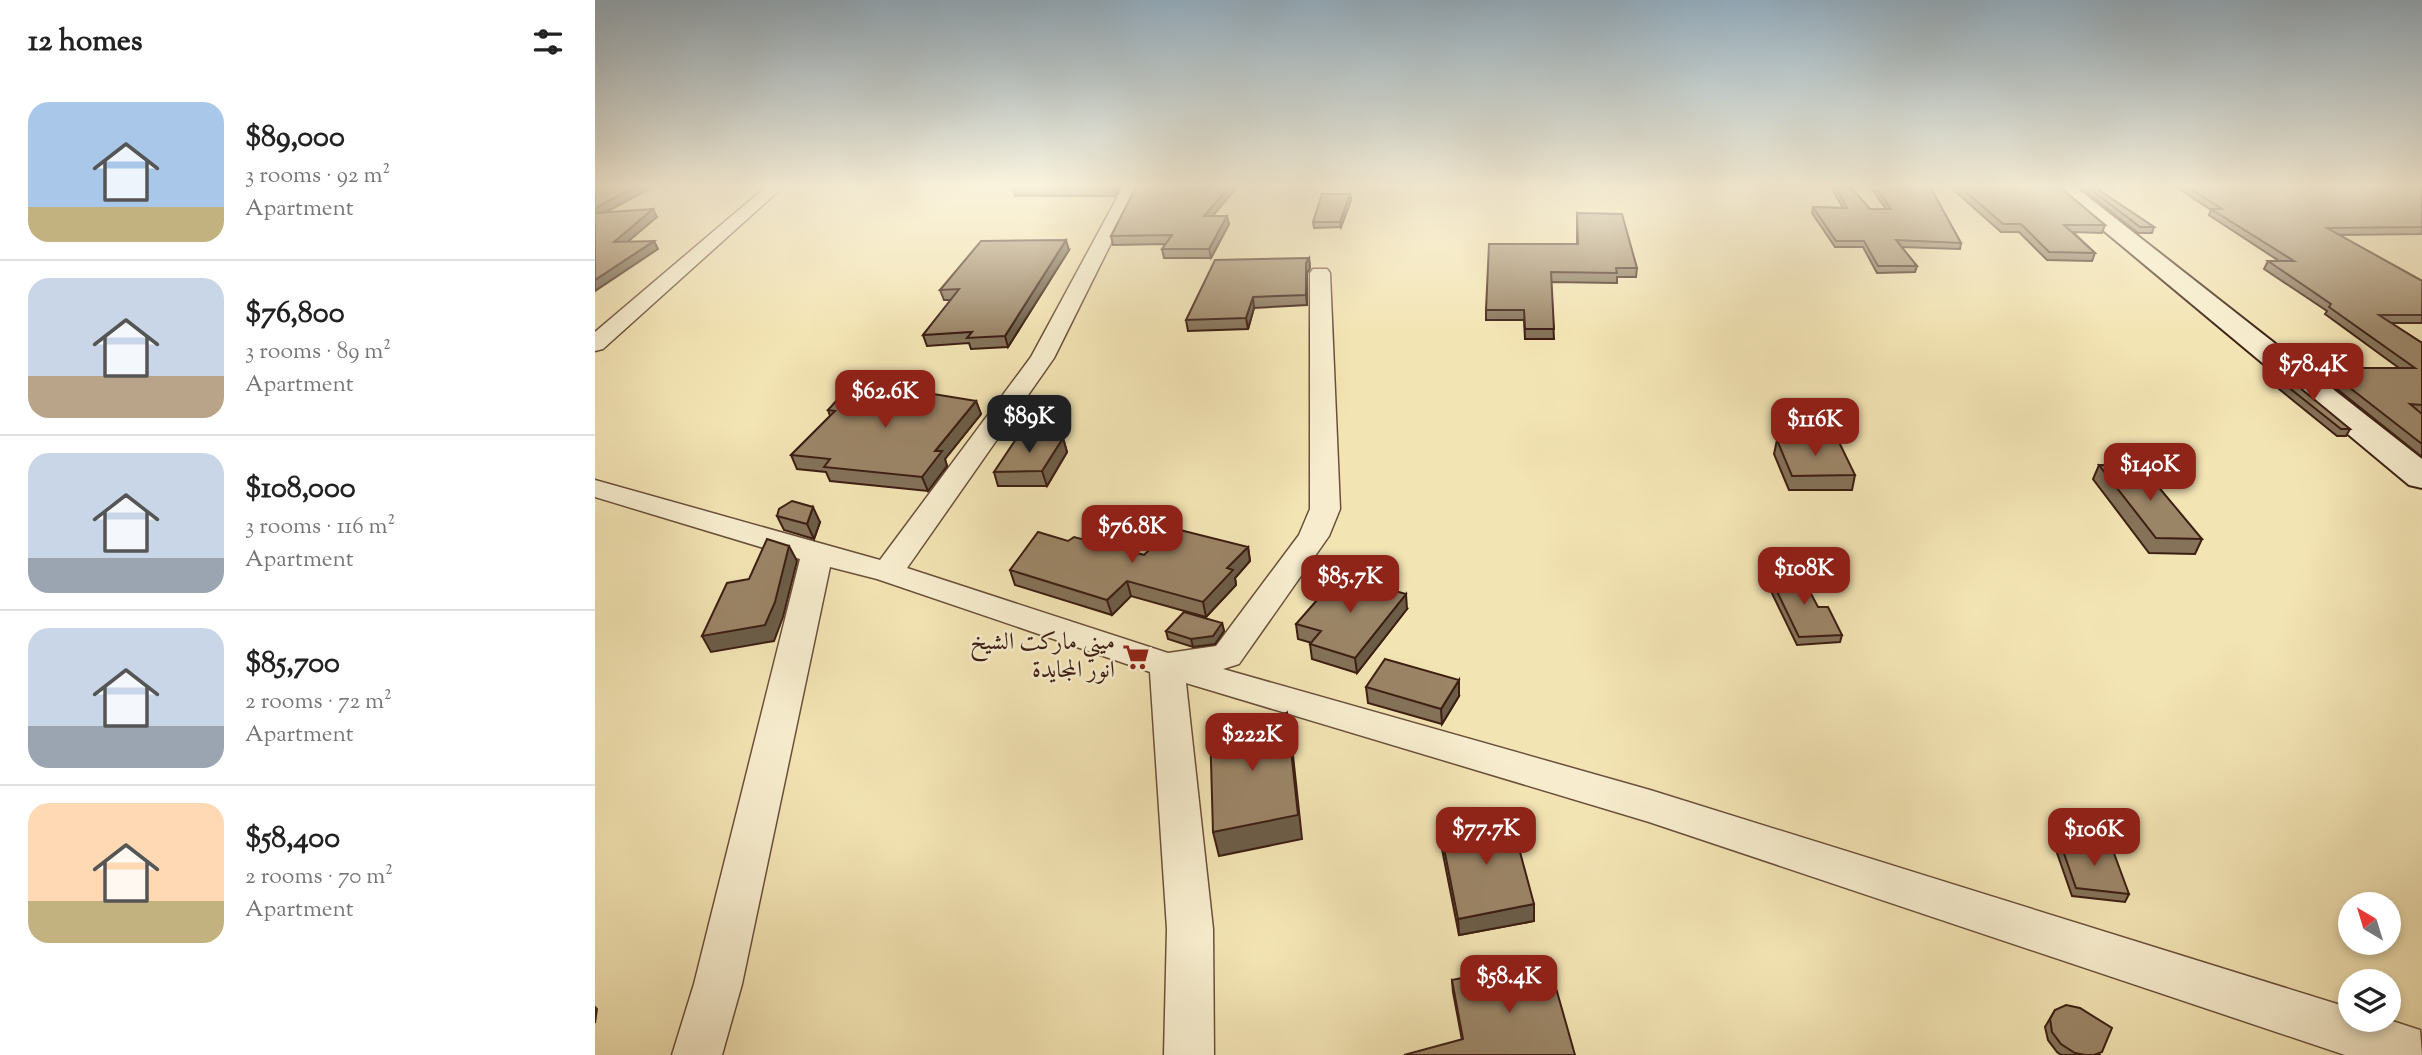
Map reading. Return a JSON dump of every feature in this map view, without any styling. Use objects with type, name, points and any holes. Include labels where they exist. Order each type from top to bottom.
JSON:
[{"type":"street","points":[[595,344],[721,234]]},
{"type":"street","points":[[888,572],[1042,358],[1106,234]]},
{"type":"street","points":[[2121,234],[2422,477]]},
{"type":"street","points":[[1167,665],[1227,656],[1314,536],[1325,509],[1319,273]]},
{"type":"street","points":[[595,488],[817,554],[888,572],[1167,665],[1650,806],[2420,1055]]},
{"type":"street","points":[[697,1055],[718,984],[817,554]]},
{"type":"street","points":[[1167,665],[1190,929],[1189,1055]]},
{"type":"building","points":[[595,234],[623,234],[614,242],[654,241],[595,280]]},
{"type":"building","points":[[1217,234],[1209,249],[1162,249],[1172,235],[1111,236]]},
{"type":"building","points":[[1578,234],[1628,234],[1637,268],[1616,268],[1617,273],[1551,272],[1554,329],[1525,329],[1524,310],[1486,310],[1489,244],[1578,244]]},
{"type":"building","points":[[1831,234],[1956,234],[1961,243],[1896,240],[1917,266],[1878,266],[1864,241],[1836,241]]},
{"type":"building","points":[[2031,234],[2074,234],[2095,253],[2049,252]]},
{"type":"building","points":[[2251,234],[2338,234],[2422,281],[2422,315],[2379,315],[2422,343],[2422,405],[2410,404],[2422,414],[2422,444],[2336,377],[2357,377],[2345,368],[2415,368],[2329,307],[2331,304],[2268,261],[2294,261]]},
{"type":"building","points":[[1066,240],[1005,336],[967,338],[972,332],[923,335],[959,289],[940,290],[981,241]]},
{"type":"building","points":[[1309,258],[1306,263],[1306,295],[1253,297],[1246,318],[1186,320],[1215,260]]},
{"type":"building","points":[[2277,378],[2288,378],[2350,429],[2341,429]]},
{"type":"building","points":[[854,381],[976,401],[935,451],[942,451],[922,477],[824,467],[830,459],[791,455],[835,411],[828,410]]},
{"type":"building","points":[[1063,438],[1042,471],[994,472],[1016,439]]},
{"type":"building","points":[[1777,440],[1838,440],[1855,475],[1792,476]]},
{"type":"building","points":[[2099,465],[2141,466],[2202,539],[2156,538]]},
{"type":"building","points":[[792,501],[813,507],[807,524],[777,516],[779,509]]},
{"type":"building","points":[[1172,528],[1248,547],[1227,568],[1233,570],[1203,602],[1127,581],[1107,600],[1010,570],[1038,532],[1068,541],[1074,537],[1144,555]]},
{"type":"building","points":[[767,539],[789,546],[775,602],[765,625],[702,636],[727,583],[749,579]]},
{"type":"building","points":[[1800,573],[1818,607],[1828,607],[1842,635],[1799,637],[1769,575]]},
{"type":"building","points":[[1339,575],[1406,594],[1355,658],[1310,644],[1321,631],[1296,624]]},
{"type":"building","points":[[1184,612],[1222,623],[1213,636],[1191,639],[1166,631]]},
{"type":"building","points":[[1385,659],[1459,680],[1441,709],[1366,687]]},
{"type":"building","points":[[1287,713],[1298,815],[1213,832],[1210,727]]},
{"type":"building","points":[[1510,815],[1534,904],[1458,919],[1440,828]]},
{"type":"building","points":[[2060,842],[2112,848],[2129,894],[2076,888]]},
{"type":"building","points":[[1548,960],[1575,1055],[1404,1055],[1463,1039],[1452,980]]},
{"type":"building","points":[[2066,1005],[2080,1008],[2112,1028],[2102,1052],[2085,1055],[2075,1053],[2061,1044],[2052,1032],[2050,1019],[2055,1010]]},
{"type":"place","name":"ميني ماركت الشيخ انور المجايدة","points":[[1136,657]]}]
